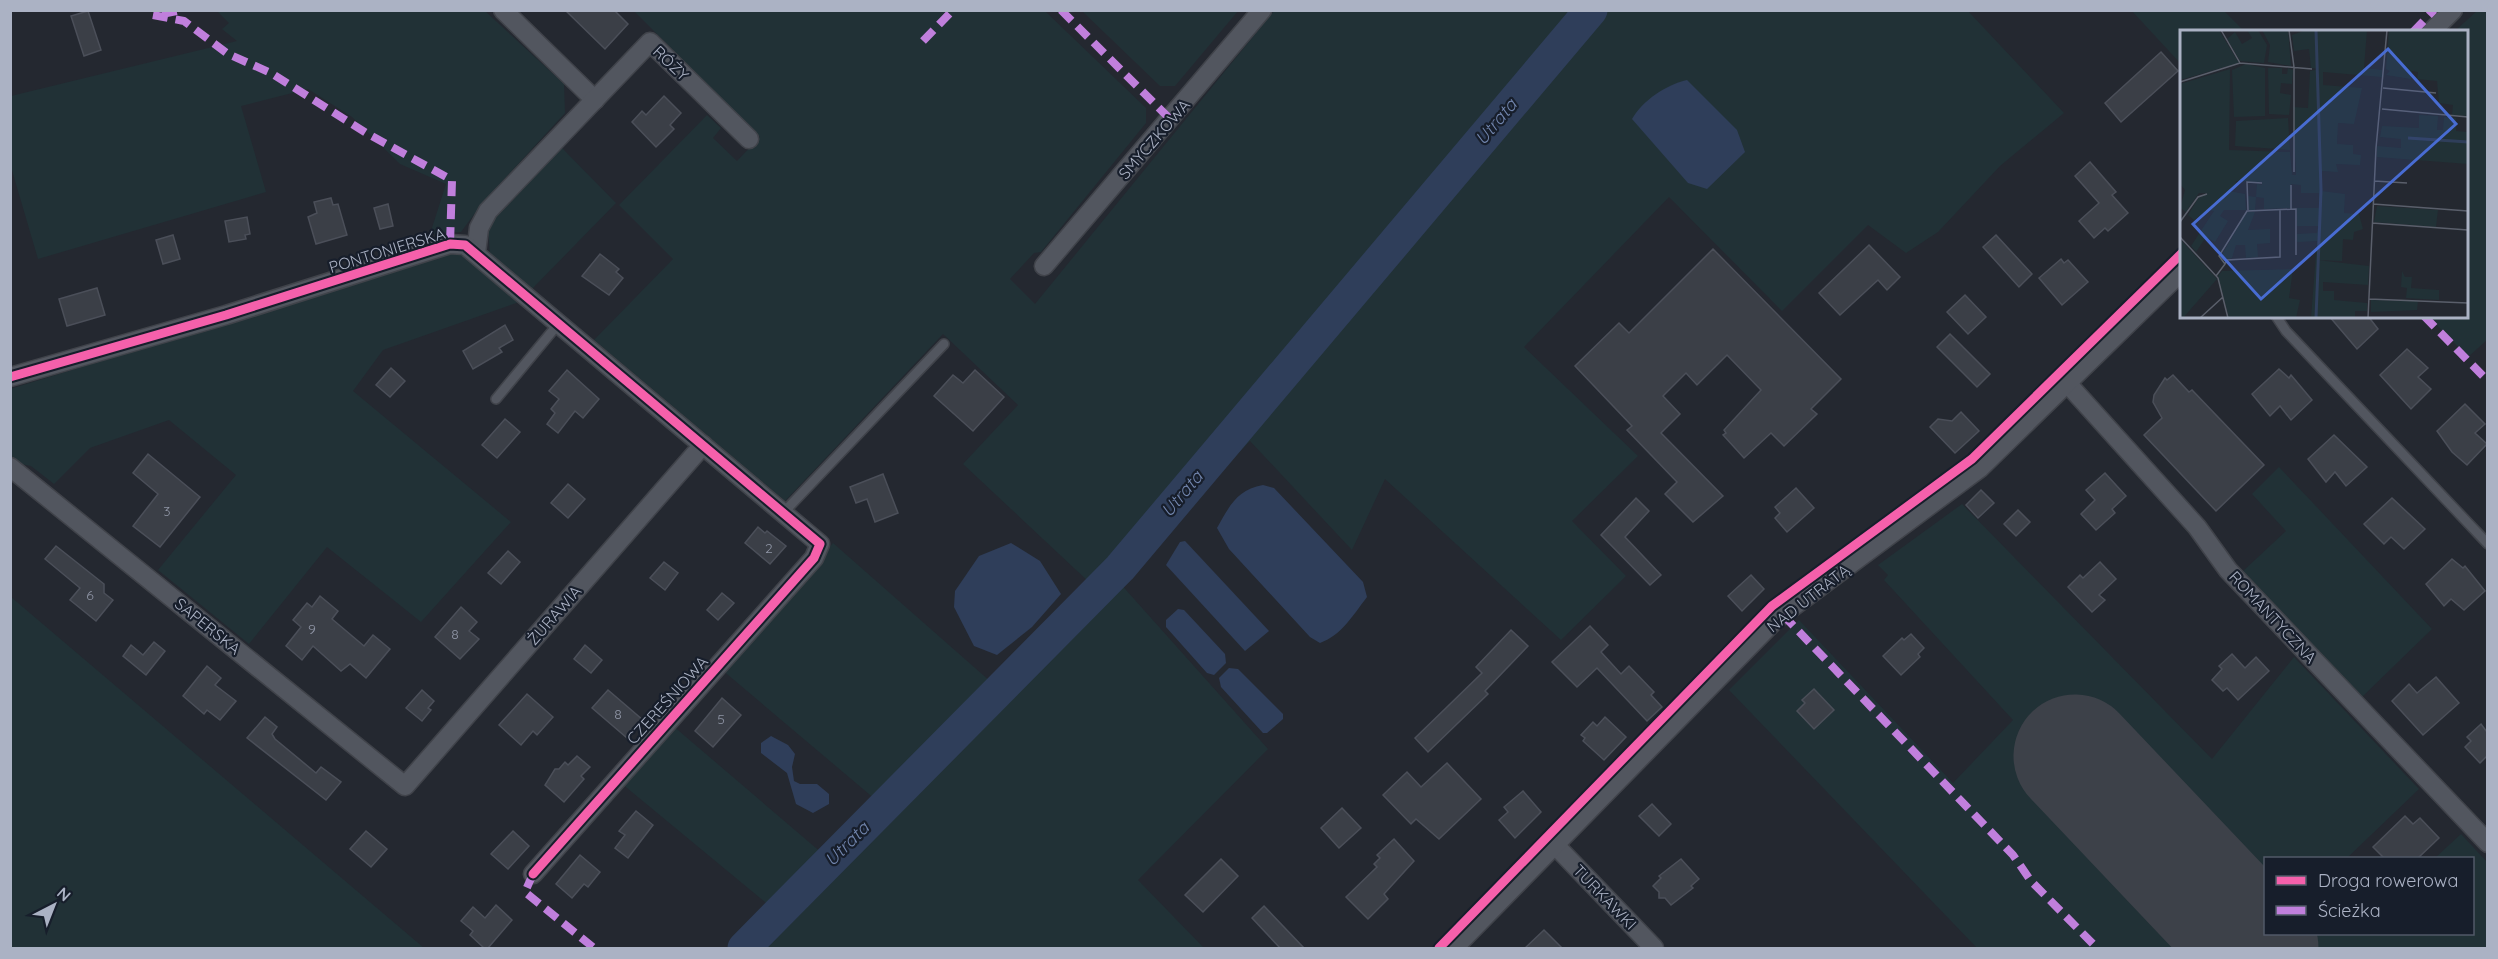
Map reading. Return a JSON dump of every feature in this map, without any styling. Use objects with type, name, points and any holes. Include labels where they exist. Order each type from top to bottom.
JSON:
[{"type":"street","points":[[503,10],[595,100]]},
{"type":"street","name":"SMYCZKOWA","points":[[1044,266],[1262,10]]},
{"type":"street","points":[[2433,30],[2453,10]]},
{"type":"street","name":"RÓŻY","points":[[476,254],[479,228],[488,212],[650,42],[749,139]]},
{"type":"street","name":"PONTONIERSKA","points":[[10,377],[226,315],[450,244],[465,245],[820,544]]},
{"type":"street","name":"NAD UTRATĄ","points":[[1454,948],[1775,620],[1980,468],[2180,272]]},
{"type":"street","name":"ROMANTYCZNA","points":[[2067,383],[2197,527],[2228,570],[2487,843]]},
{"type":"street","name":"ŻURAWIA","points":[[405,786],[703,445]]},
{"type":"street","name":"SAPERSKA","points":[[10,467],[405,786]]},
{"type":"street","name":"CZEREŚNIOWA","points":[[533,874],[814,558],[820,544]]},
{"type":"street","name":"TURKAWKI","points":[[1556,845],[1654,948]]},
{"type":"lane","points":[[2277,318],[2286,331],[2487,544]]},
{"type":"lane","points":[[496,399],[560,323]]},
{"type":"lane","points":[[783,513],[944,344]]},
{"type":"shaded area","points":[[217,11],[485,11],[564,84],[565,113],[484,201],[461,232],[430,234],[446,184],[400,164],[352,117],[308,89],[241,106],[266,192],[38,259],[11,167],[11,96],[237,41],[222,29],[229,23]]},
{"type":"shaded area","points":[[634,11],[1045,11],[1146,108],[1146,123],[1041,252],[1034,253],[1010,279],[1035,304],[1274,11],[1968,11],[2064,113],[2000,166],[1938,232],[1906,253],[1868,225],[1782,311],[1669,197],[1524,347],[1638,456],[1572,521],[1626,576],[1561,640],[1385,479],[1352,550],[1250,441],[1118,581],[1268,749],[1138,880],[1204,948],[730,948],[771,907],[621,783],[672,725],[823,854],[876,800],[721,669],[833,543],[991,682],[1090,583],[963,464],[1018,405],[943,334],[785,501],[594,340],[673,259],[619,205],[707,115],[721,128],[713,138],[737,161],[760,137]]},
{"type":"shaded area","points":[[1082,11],[1238,11],[1175,86],[1160,86]]},
{"type":"shaded area","points":[[2132,11],[2224,11],[2243,30],[2180,30],[2180,63]]},
{"type":"shaded area","points":[[2477,11],[2488,11],[2488,339],[2468,357],[2430,318],[2468,318],[2468,30],[2456,30]]},
{"type":"shaded area","points":[[562,148],[616,203],[532,289],[490,254],[488,226]]},
{"type":"shaded area","points":[[459,251],[479,265],[519,302],[383,350],[353,391],[511,522],[421,622],[327,547],[249,644],[158,570],[236,475],[169,420],[90,448],[54,484],[31,466],[11,462],[10,389]]},
{"type":"shaded area","points":[[2279,467],[2432,629],[2362,697],[2242,572],[2286,531],[2252,494]]},
{"type":"shaded area","points":[[1962,504],[2212,759],[2294,657],[2419,789],[2348,857],[2264,857],[2264,935],[2474,935],[2474,857],[2436,857],[2461,834],[2487,862],[2487,948],[1977,948],[1729,690],[1799,620],[1953,783],[2013,720],[1884,580],[1888,575],[1878,565]]},
{"type":"shaded area","points":[[11,597],[424,948],[11,948]]},
{"type":"water","points":[[1687,80],[1737,130],[1745,152],[1707,189],[1688,183],[1632,119],[1656,94]]},
{"type":"water","points":[[1263,485],[1274,488],[1363,582],[1367,597],[1341,630],[1320,643],[1310,637],[1229,549],[1217,528],[1230,506],[1240,495]]},
{"type":"water","points":[[1185,541],[1269,631],[1245,651],[1166,565],[1180,542]]},
{"type":"water","points":[[1011,543],[1040,561],[1061,594],[1032,627],[997,655],[974,646],[954,607],[955,591],[979,556]]},
{"type":"water","points":[[1178,609],[1184,610],[1225,654],[1226,663],[1214,675],[1207,673],[1166,627],[1166,620]]},
{"type":"water","points":[[1229,668],[1238,669],[1283,714],[1283,719],[1267,733],[1263,733],[1221,687],[1219,678]]},
{"type":"water","points":[[771,736],[788,745],[795,754],[792,767],[794,781],[800,784],[817,784],[829,794],[829,804],[813,813],[796,804],[787,773],[761,753],[761,743]]},
{"type":"building","points":[[565,10],[614,10],[628,24],[605,49]]},
{"type":"building","points":[[88,11],[101,50],[84,56],[71,16]]},
{"type":"building","points":[[2161,52],[2178,71],[2121,122],[2105,103]]},
{"type":"building","points":[[664,96],[681,113],[670,125],[674,129],[656,147],[632,122],[642,111],[646,115]]},
{"type":"building","points":[[2090,162],[2116,192],[2112,195],[2128,213],[2108,231],[2105,228],[2094,238],[2079,221],[2099,203],[2075,176]]},
{"type":"building","points":[[331,198],[333,205],[338,204],[347,235],[316,244],[308,217],[317,213],[314,202]]},
{"type":"building","points":[[388,204],[393,226],[380,229],[374,208]]},
{"type":"building","points":[[247,217],[250,234],[245,235],[246,239],[229,242],[225,221]]},
{"type":"building","points":[[173,235],[180,259],[163,264],[156,240]]},
{"type":"building","points":[[1996,235],[2032,274],[2019,287],[1983,247]]},
{"type":"building","points":[[1869,245],[1900,277],[1887,290],[1878,280],[1840,315],[1819,293]]},
{"type":"building","points":[[1713,249],[1841,379],[1811,409],[1817,414],[1784,446],[1771,433],[1744,458],[1723,435],[1726,433],[1724,430],[1761,390],[1727,355],[1697,385],[1686,373],[1663,396],[1680,414],[1661,433],[1723,496],[1693,522],[1665,494],[1677,482],[1627,430],[1632,426],[1575,366],[1619,323],[1629,333]]},
{"type":"building","points":[[600,254],[619,269],[616,272],[623,278],[609,295],[582,276]]},
{"type":"building","points":[[2061,259],[2064,263],[2068,260],[2088,282],[2062,305],[2039,278]]},
{"type":"building","points":[[97,288],[105,315],[67,326],[59,299]]},
{"type":"building","points":[[1965,295],[1986,317],[1968,334],[1947,312]]},
{"type":"building","points":[[2331,318],[2370,318],[2378,329],[2357,349]]},
{"type":"building","points":[[505,325],[513,340],[499,348],[502,352],[473,369],[463,351]]},
{"type":"building","points":[[1950,334],[1990,374],[1977,387],[1937,347]]},
{"type":"building","points":[[2407,349],[2428,368],[2418,377],[2431,389],[2411,409],[2380,375]]},
{"type":"building","points":[[391,368],[405,381],[390,397],[376,385]]},
{"type":"building","points":[[2279,369],[2289,378],[2291,375],[2312,400],[2291,420],[2280,406],[2270,416],[2252,394]]},
{"type":"building","points":[[567,370],[599,399],[583,418],[575,411],[558,433],[547,424],[555,413],[551,409],[559,399],[549,391]]},
{"type":"building","points":[[975,370],[1004,397],[973,431],[934,396],[953,375],[963,383]]},
{"type":"building","points":[[2173,375],[2189,392],[2192,390],[2264,465],[2216,511],[2144,435],[2162,418],[2153,402],[2154,395],[2165,378],[2167,380]]},
{"type":"building","points":[[2465,404],[2485,424],[2475,433],[2487,444],[2467,465],[2452,452],[2437,431]]},
{"type":"building","points":[[1961,412],[1979,431],[1955,453],[1930,427],[1938,419],[1952,421]]},
{"type":"building","points":[[505,419],[520,432],[497,458],[482,445]]},
{"type":"building","points":[[2334,435],[2367,467],[2346,486],[2335,472],[2326,482],[2308,459]]},
{"type":"building","points":[[148,454],[200,497],[160,547],[133,526],[158,494],[133,473]]},
{"type":"building","points":[[2105,473],[2126,496],[2112,509],[2115,513],[2096,530],[2081,514],[2095,500],[2086,490]]},
{"type":"building","points":[[883,474],[898,513],[875,522],[867,499],[856,503],[850,487]]},
{"type":"building","points":[[568,484],[585,499],[568,518],[551,503]]},
{"type":"building","points":[[1796,488],[1814,508],[1787,532],[1775,518],[1780,513],[1775,507]]},
{"type":"building","points":[[1981,490],[1994,503],[1978,518],[1966,505]]},
{"type":"building","points":[[1636,498],[1649,511],[1625,537],[1661,575],[1650,585],[1601,535]]},
{"type":"building","points":[[2392,498],[2425,529],[2404,549],[2391,537],[2384,544],[2364,524]]},
{"type":"building","points":[[2018,510],[2030,522],[2016,536],[2004,524]]},
{"type":"building","points":[[758,527],[786,546],[770,564],[745,543]]},
{"type":"building","points":[[56,546],[104,584],[104,593],[113,600],[96,621],[70,600],[80,588],[45,559]]},
{"type":"building","points":[[508,551],[520,562],[501,584],[488,573]]},
{"type":"building","points":[[2452,559],[2463,568],[2465,566],[2485,591],[2464,610],[2451,599],[2444,606],[2426,584]]},
{"type":"building","points":[[664,562],[678,573],[665,590],[650,578]]},
{"type":"building","points":[[2100,562],[2116,579],[2099,595],[2105,600],[2092,612],[2068,587],[2080,575],[2083,578]]},
{"type":"building","points":[[1751,575],[1764,589],[1742,611],[1728,596]]},
{"type":"building","points":[[722,593],[734,603],[718,620],[707,610]]},
{"type":"building","points":[[320,596],[338,611],[332,619],[364,646],[373,635],[390,649],[366,678],[350,664],[341,671],[313,646],[302,660],[286,646],[301,627],[293,620],[307,603],[312,607]]},
{"type":"building","points":[[461,607],[477,622],[469,631],[479,639],[460,659],[435,637]]},
{"type":"building","points":[[1590,626],[1608,645],[1601,652],[1621,674],[1629,666],[1654,692],[1651,695],[1662,707],[1647,721],[1597,668],[1577,687],[1552,662]]},
{"type":"building","points":[[1511,630],[1528,646],[1485,691],[1488,694],[1428,752],[1415,738],[1482,673],[1476,667]]},
{"type":"building","points":[[1911,634],[1924,648],[1918,654],[1920,657],[1901,675],[1883,656],[1902,638],[1904,640]]},
{"type":"building","points":[[154,642],[165,651],[146,675],[123,656],[131,645],[143,655]]},
{"type":"building","points":[[585,645],[602,660],[591,673],[574,659]]},
{"type":"building","points":[[2232,654],[2245,668],[2256,657],[2269,671],[2238,700],[2227,688],[2223,691],[2212,680],[2222,669],[2219,666]]},
{"type":"building","points":[[207,666],[221,678],[215,685],[236,701],[220,720],[207,710],[204,714],[183,696]]},
{"type":"building","points":[[2436,677],[2459,703],[2423,735],[2392,701],[2409,684],[2417,693]]},
{"type":"building","points":[[1814,689],[1834,710],[1814,729],[1797,711],[1805,703],[1802,700]]},
{"type":"building","points":[[422,690],[434,701],[428,708],[431,710],[422,721],[406,708]]},
{"type":"building","points":[[608,690],[643,720],[627,738],[592,708]]},
{"type":"building","points":[[527,694],[553,717],[537,735],[533,731],[521,745],[499,725]]},
{"type":"building","points":[[722,698],[741,715],[713,747],[695,731]]},
{"type":"building","points":[[265,717],[277,727],[272,734],[275,739],[316,773],[321,767],[341,782],[326,800],[247,738]]},
{"type":"building","points":[[1605,717],[1626,737],[1604,760],[1583,741],[1585,738],[1581,735],[1593,722],[1597,726]]},
{"type":"building","points":[[2481,724],[2487,732],[2487,756],[2480,763],[2465,747],[2471,741],[2467,737]]},
{"type":"building","points":[[577,756],[590,767],[581,776],[584,779],[564,802],[545,785],[555,769],[559,769],[565,762],[568,765]]},
{"type":"building","points":[[1447,763],[1481,799],[1439,839],[1416,819],[1411,824],[1383,795],[1407,772],[1421,787]]},
{"type":"building","points":[[1523,791],[1541,812],[1515,838],[1499,820],[1508,812],[1504,807]]},
{"type":"building","points":[[1652,804],[1671,824],[1659,836],[1639,816]]},
{"type":"building","points":[[1342,808],[1361,828],[1339,848],[1321,828]]},
{"type":"building","points":[[636,811],[653,825],[628,858],[615,848],[625,835],[619,831]]},
{"type":"building","points":[[2405,816],[2413,824],[2420,818],[2439,838],[2419,857],[2383,857],[2373,847]]},
{"type":"building","points":[[366,831],[387,849],[371,867],[350,849]]},
{"type":"building","points":[[513,831],[529,846],[508,869],[491,854]]},
{"type":"building","points":[[1394,839],[1414,861],[1384,894],[1388,899],[1368,919],[1346,897],[1377,867],[1374,864],[1380,858],[1377,855]]},
{"type":"building","points":[[580,855],[600,872],[588,887],[584,884],[572,898],[556,884]]},
{"type":"building","points":[[1221,859],[1238,876],[1203,912],[1185,895]]},
{"type":"building","points":[[1681,859],[1699,879],[1691,886],[1693,888],[1671,905],[1665,898],[1659,898],[1659,892],[1653,886],[1661,878],[1659,876]]},
{"type":"building","points":[[496,905],[512,920],[488,948],[484,948],[470,935],[473,931],[461,921],[473,907],[485,918]]},
{"type":"building","points":[[1264,906],[1304,948],[1280,948],[1252,918]]},
{"type":"building","points":[[1544,930],[1562,948],[1525,948]]},
{"type":"waterway","name":"Utrata","points":[[744,948],[1120,568],[1591,10]]},
{"type":"runway","points":[[2075,756],[2257,948]]},
{"type":"marked path","points":[[162,14],[183,10]]},
{"type":"marked path","points":[[923,41],[953,10]]},
{"type":"marked path","points":[[1061,10],[1171,120]]},
{"type":"marked path","points":[[2415,30],[2434,10]]},
{"type":"marked path","points":[[153,15],[184,21],[228,54],[271,73],[368,134],[452,180],[450,244]]},
{"type":"marked path","points":[[2426,318],[2488,381]]},
{"type":"marked path","points":[[1783,615],[2013,855],[2031,881],[2097,948]]},
{"type":"marked path","points":[[533,874],[525,892],[594,948]]},
{"type":"cycle path","points":[[10,377],[226,315],[450,244],[465,245],[820,544],[814,558],[533,874]]},
{"type":"cycle path","points":[[1439,948],[1772,606],[1972,459],[2180,255]]}]
